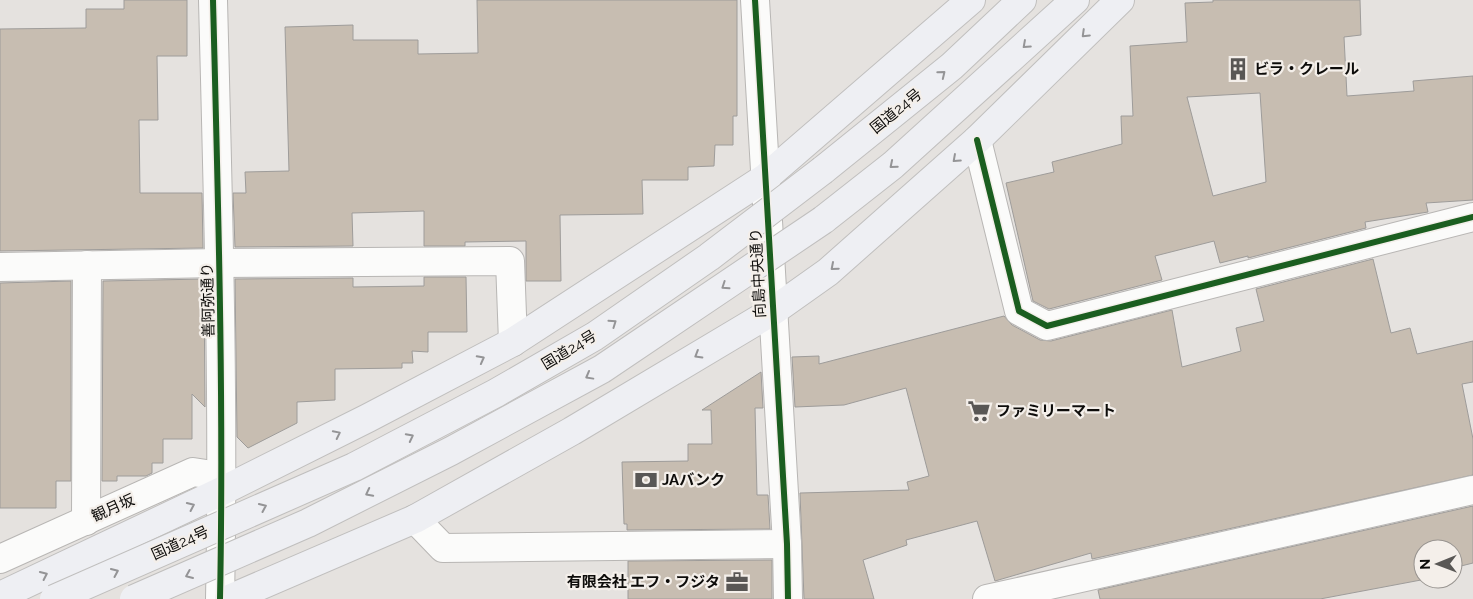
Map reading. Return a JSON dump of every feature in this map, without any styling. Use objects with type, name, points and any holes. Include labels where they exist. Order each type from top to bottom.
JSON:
[{"type":"highway","name":"国道24号","points":[[0,596],[222,491],[368,418],[513,342],[765,178],[971,0]]},
{"type":"highway","name":"国道24号","points":[[54,599],[354,467],[496,393],[595,336],[709,257],[823,170],[952,66],[1022,0]]},
{"type":"highway","name":"国道24号","points":[[134,599],[308,524],[451,451],[594,374],[824,220],[893,166],[1075,0]]},
{"type":"highway","points":[[229,599],[415,519],[572,431],[773,310],[828,272],[977,140],[1120,0]]},
{"type":"street","name":"善阿弥通り","points":[[213,0],[220,263],[222,491],[220,599]]},
{"type":"street","name":"向島中央通り","points":[[755,0],[788,599]]},
{"type":"street","points":[[977,140],[1019,312],[1047,326],[1473,217]]},
{"type":"street","points":[[0,267],[510,261],[513,342]]},
{"type":"street","points":[[86,520],[87,265]]},
{"type":"street","name":"観月坂","points":[[0,559],[193,472],[206,474],[222,491]]},
{"type":"street","points":[[987,599],[1473,490]]},
{"type":"street","points":[[415,519],[442,548],[786,544]]},
{"type":"building","points":[[124,0],[187,0],[187,56],[157,56],[158,120],[139,120],[140,193],[202,193],[203,248],[0,251],[0,29],[86,28],[86,9],[124,9]]},
{"type":"building","points":[[477,0],[737,0],[737,116],[733,116],[733,145],[715,145],[714,166],[688,167],[688,180],[642,180],[643,214],[560,215],[561,281],[526,281],[526,241],[465,242],[465,246],[424,246],[424,211],[352,213],[353,246],[235,247],[233,193],[246,193],[245,172],[289,171],[285,27],[353,25],[353,40],[418,40],[418,54],[478,53]]},
{"type":"building","points":[[1213,0],[1360,0],[1361,35],[1344,37],[1347,96],[1414,91],[1413,81],[1473,76],[1473,200],[1426,203],[1428,212],[1365,222],[1366,228],[1248,258],[1248,256],[1220,263],[1214,241],[1155,256],[1162,280],[1049,309],[1033,301],[1006,183],[1054,172],[1052,162],[1122,144],[1121,116],[1133,116],[1130,46],[1187,42],[1185,3],[1213,2]],"holes":[[[1260,93],[1266,182],[1213,196],[1187,97]]]},
{"type":"building","points":[[1373,259],[1391,333],[1410,328],[1417,354],[1473,341],[1473,382],[1462,384],[1473,439],[1473,475],[1092,559],[1091,553],[995,581],[977,521],[906,540],[907,545],[863,560],[874,599],[804,599],[800,493],[909,490],[907,482],[929,476],[906,388],[844,405],[795,407],[792,357],[819,356],[819,364],[1004,316],[1012,325],[1040,340],[1051,341],[1172,310],[1182,367],[1241,351],[1236,328],[1264,321],[1256,289]]},
{"type":"building","points":[[424,277],[466,277],[467,332],[428,332],[428,352],[412,351],[413,363],[402,363],[402,368],[335,369],[335,400],[297,402],[297,423],[248,448],[237,437],[235,279],[353,278],[353,287],[424,286]]},
{"type":"building","points":[[204,279],[205,407],[192,394],[192,439],[163,439],[163,463],[152,463],[152,473],[146,476],[117,476],[117,481],[102,481],[103,281]]},
{"type":"building","points":[[71,281],[71,481],[56,481],[56,508],[0,508],[0,283]]},
{"type":"building","points":[[761,372],[763,408],[755,408],[757,495],[768,495],[770,529],[627,530],[627,524],[624,524],[622,462],[688,461],[688,444],[712,444],[711,410],[702,410]]},
{"type":"building","points":[[1473,506],[1473,563],[1463,566],[1463,539],[1413,539],[1413,582],[1320,599],[1100,599],[1098,590]]},
{"type":"building","points":[[772,560],[772,599],[628,599],[628,561]]},
{"type":"cycle path","points":[[213,0],[221,374],[220,599]]},
{"type":"cycle path","points":[[755,0],[787,544],[788,599]]},
{"type":"cycle path","points":[[977,140],[1019,311],[1047,326],[1473,217]]},
{"type":"place","name":"ビラ・クレール","points":[[1238,69]]},
{"type":"place","name":"ファミリーマート","points":[[979,411]]},
{"type":"place","name":"JAバンク","points":[[646,480]]},
{"type":"place","name":"有限会社 エフ・フジタ","points":[[737,582]]}]
